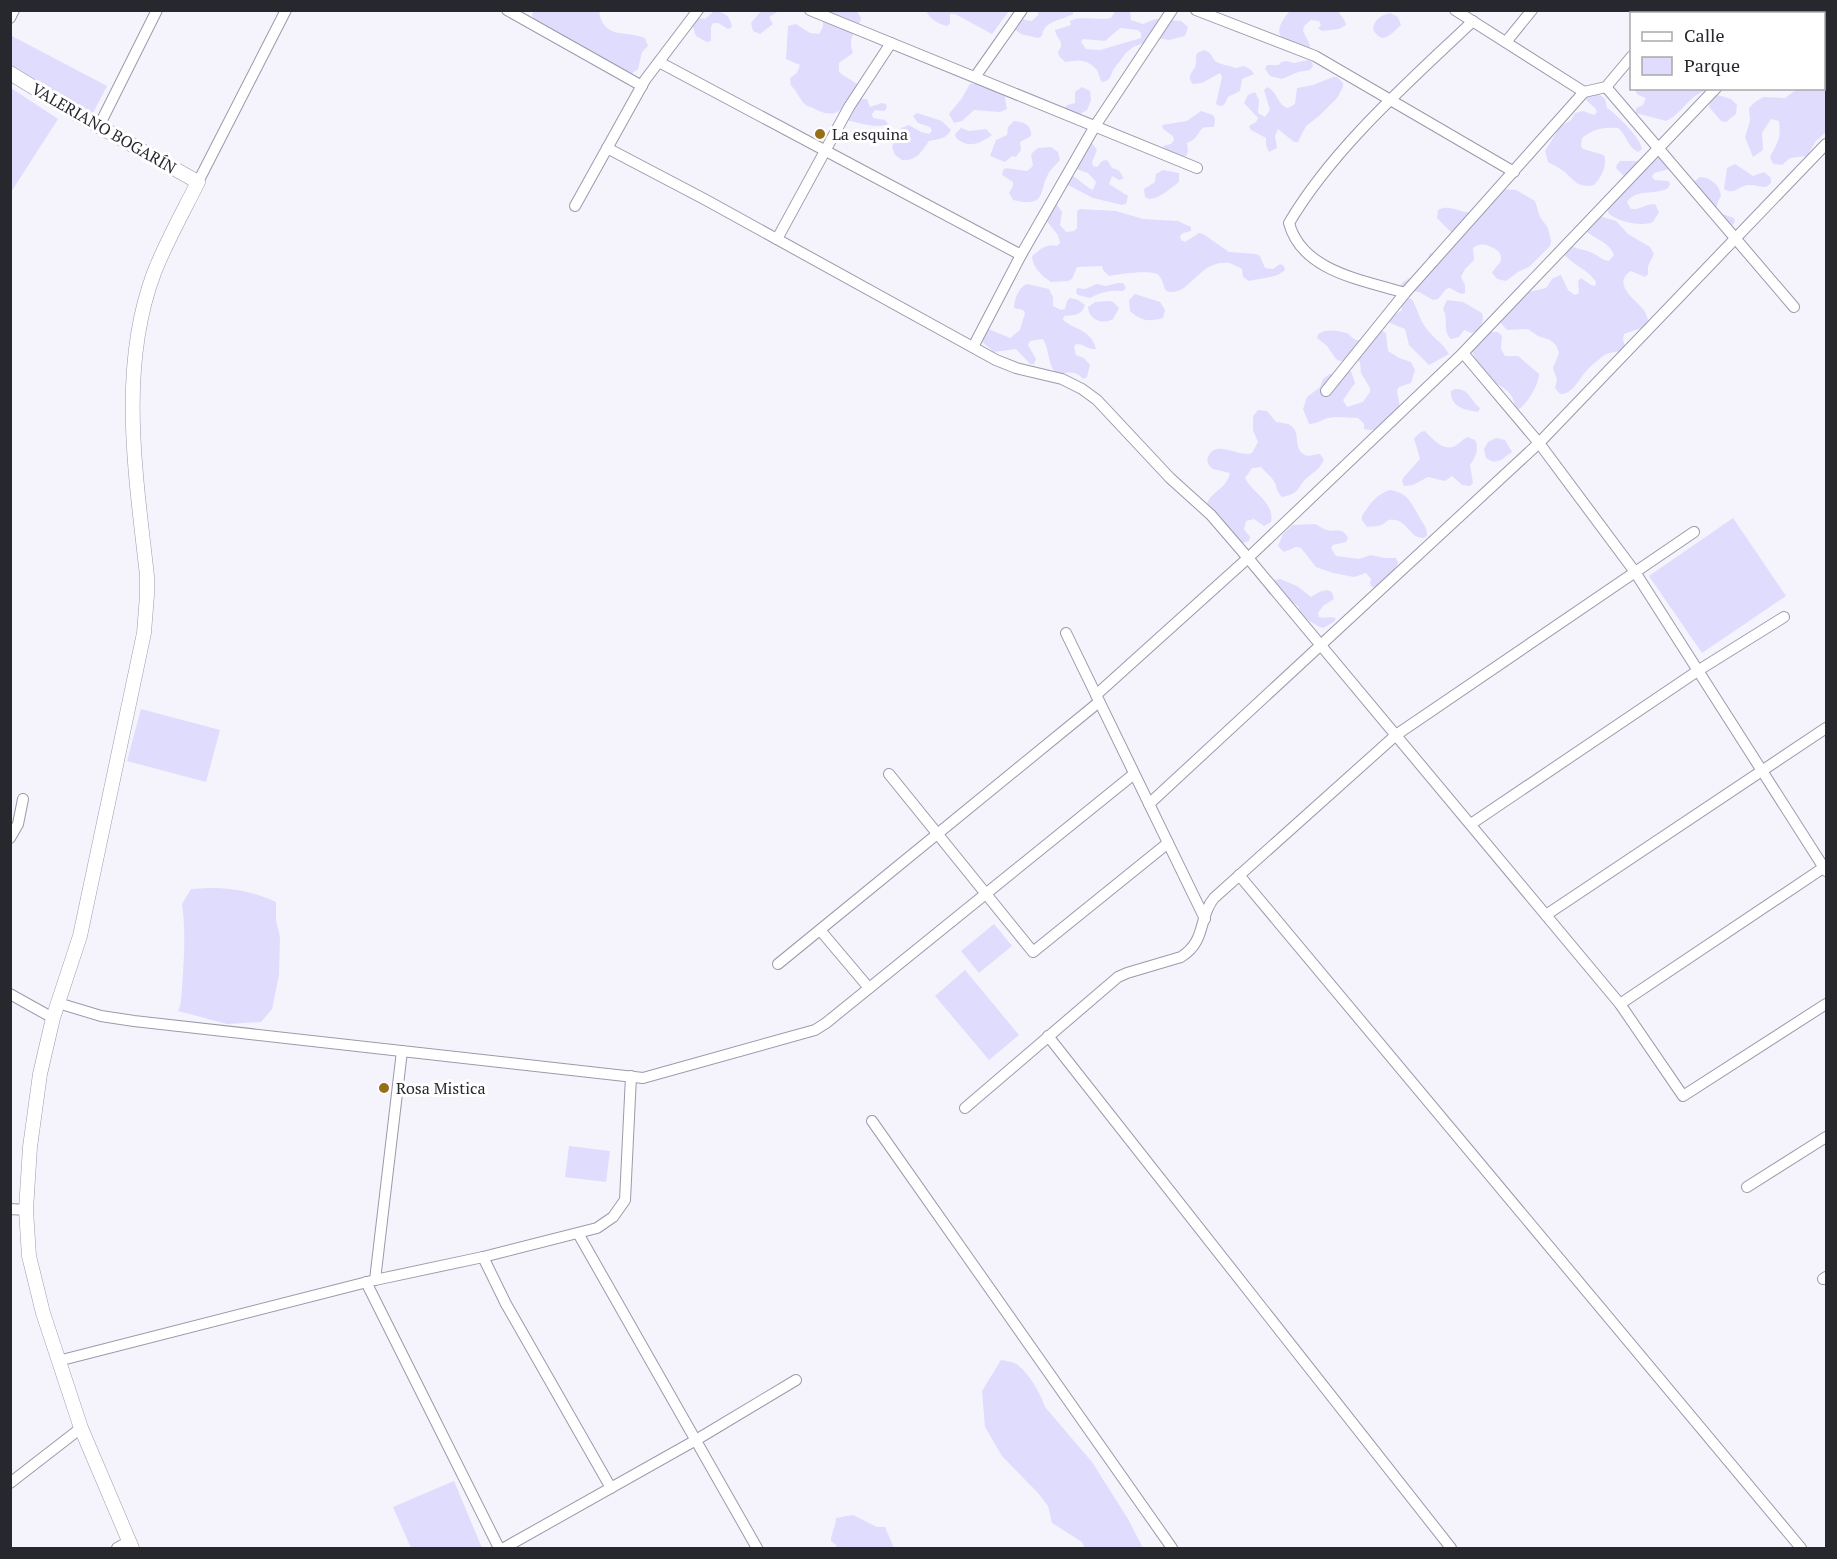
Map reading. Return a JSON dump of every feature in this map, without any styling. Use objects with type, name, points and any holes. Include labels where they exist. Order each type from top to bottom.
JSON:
[{"type":"street","points":[[10,18],[14,10]]},
{"type":"street","points":[[99,126],[157,10]]},
{"type":"street","points":[[126,1546],[81,1428],[32,1276],[26,1210],[33,1117],[53,1018],[80,936],[97,846],[136,677],[146,614],[147,576],[132,401],[135,352],[140,325],[154,272],[286,10]]},
{"type":"street","points":[[507,10],[642,86]]},
{"type":"street","points":[[575,206],[642,86],[698,10]]},
{"type":"street","points":[[810,10],[826,13],[891,43],[1197,168]]},
{"type":"street","points":[[975,77],[1022,10]]},
{"type":"street","points":[[973,347],[1021,255],[1095,126],[1172,10]]},
{"type":"street","points":[[1196,10],[1316,56],[1514,172]]},
{"type":"street","points":[[1455,10],[1584,92]]},
{"type":"street","points":[[1506,42],[1532,10]]},
{"type":"street","points":[[1405,293],[1328,269],[1306,251],[1293,236],[1289,223],[1318,179],[1390,100],[1473,21]]},
{"type":"street","points":[[777,239],[849,107],[891,43]]},
{"type":"street","points":[[1326,391],[1405,293],[1584,92],[1606,87],[1630,58]]},
{"type":"street","points":[[658,62],[1021,255]]},
{"type":"street","name":"VALERIANO BOGARÍN","points":[[10,73],[198,182]]},
{"type":"street","points":[[1606,87],[1794,308]]},
{"type":"street","points":[[778,964],[938,834],[1098,699],[1463,353],[1714,90]]},
{"type":"street","points":[[1149,804],[1539,442],[1827,144]]},
{"type":"street","points":[[607,148],[973,347],[1016,368],[1062,379],[1097,400],[1170,478],[1211,515],[1248,558],[1620,1004],[1683,1095],[1827,1004]]},
{"type":"street","points":[[1463,353],[1539,442],[1635,572],[1826,868],[1620,1004]]},
{"type":"street","points":[[965,1108],[1118,977],[1181,957],[1187,953],[1196,943],[1210,903],[1396,735],[1694,532]]},
{"type":"street","points":[[1471,824],[1699,670],[1784,616]]},
{"type":"street","points":[[1066,633],[1205,919]]},
{"type":"street","points":[[1546,915],[1827,728]]},
{"type":"street","points":[[889,774],[1033,952],[1168,843]]},
{"type":"street","points":[[58,1003],[101,1016],[134,1021],[643,1078],[815,1030],[1134,774]]},
{"type":"street","points":[[10,838],[18,824],[24,799]]},
{"type":"street","points":[[1239,875],[1801,1548]]},
{"type":"street","points":[[820,930],[869,988]]},
{"type":"street","points":[[10,994],[53,1018]]},
{"type":"street","points":[[1048,1036],[1450,1548]]},
{"type":"street","points":[[402,1051],[370,1281],[501,1548],[696,1440],[796,1380]]},
{"type":"street","points":[[58,1361],[370,1281],[579,1235],[597,1228],[621,1208],[625,1200],[631,1076]]},
{"type":"street","points":[[872,1121],[1172,1548]]},
{"type":"street","points":[[1747,1186],[1827,1137]]},
{"type":"street","points":[[10,1209],[26,1210]]},
{"type":"street","points":[[579,1235],[757,1548]]},
{"type":"street","points":[[483,1257],[611,1488]]},
{"type":"street","points":[[10,1484],[81,1428]]},
{"type":"green space","points":[[857,10],[861,19],[851,42],[853,53],[839,63],[839,72],[859,86],[842,110],[830,114],[823,113],[802,101],[791,86],[790,78],[797,73],[800,65],[786,59],[788,26],[796,24],[810,33],[819,34],[823,27],[823,11]]},
{"type":"green space","points":[[1116,10],[1130,11],[1131,20],[1143,24],[1155,19],[1181,21],[1188,27],[1185,36],[1169,40],[1156,38],[1133,47],[1113,70],[1110,78],[1102,82],[1097,70],[1089,63],[1077,60],[1065,62],[1059,56],[1061,43],[1055,30],[1071,25],[1070,21],[1074,19],[1111,18]],"holes":[[[1120,28],[1138,30],[1141,38],[1100,50],[1086,49],[1081,42],[1083,39],[1105,41]]]},
{"type":"green space","points":[[533,11],[599,11],[601,20],[610,30],[645,38],[648,46],[642,52],[638,69],[631,74],[536,23],[532,16]]},
{"type":"green space","points":[[714,11],[726,15],[732,27],[728,29],[718,23],[713,23],[711,41],[707,42],[696,36],[692,24],[696,18],[705,19]]},
{"type":"green space","points":[[761,11],[779,11],[769,17],[773,24],[760,34],[753,31],[751,23]]},
{"type":"green space","points":[[926,11],[1009,11],[992,34],[955,14],[950,14],[950,23],[947,26],[944,25],[932,19]]},
{"type":"green space","points":[[1038,11],[1073,11],[1073,14],[1050,24],[1038,38],[1021,34],[1014,29],[1020,19],[1032,21],[1038,15]]},
{"type":"green space","points":[[1290,11],[1338,11],[1346,25],[1339,29],[1322,31],[1318,28],[1321,25],[1319,21],[1311,20],[1304,26],[1303,31],[1311,51],[1282,38],[1280,28]]},
{"type":"green space","points":[[1390,13],[1398,17],[1401,25],[1391,35],[1380,37],[1373,29],[1375,23]]},
{"type":"green space","points":[[10,35],[107,86],[92,115],[11,65]]},
{"type":"green space","points":[[1204,50],[1210,53],[1217,62],[1236,68],[1244,66],[1254,74],[1242,79],[1240,91],[1228,97],[1224,105],[1216,104],[1222,77],[1220,73],[1202,83],[1193,84],[1191,81],[1190,76],[1195,66],[1197,53]]},
{"type":"green space","points":[[1308,60],[1313,66],[1310,70],[1282,79],[1270,76],[1265,69],[1267,65],[1279,65],[1281,62],[1294,63]]},
{"type":"green space","points":[[1825,62],[1826,132],[1816,141],[1807,156],[1790,158],[1782,165],[1773,164],[1770,157],[1778,140],[1780,127],[1779,121],[1771,119],[1762,133],[1763,150],[1753,157],[1745,137],[1750,121],[1749,108],[1763,97],[1785,98],[1796,90],[1825,90]]},
{"type":"green space","points":[[1337,77],[1343,83],[1337,98],[1306,126],[1298,142],[1294,142],[1278,129],[1275,136],[1277,148],[1269,152],[1266,138],[1251,130],[1249,126],[1258,118],[1244,103],[1248,95],[1255,92],[1259,100],[1258,113],[1265,117],[1270,110],[1264,90],[1267,87],[1288,108],[1295,104],[1297,88],[1313,85]]},
{"type":"green space","points":[[970,84],[978,84],[1004,92],[1007,109],[1000,112],[974,110],[962,121],[954,123],[949,114]]},
{"type":"green space","points":[[1082,87],[1090,91],[1091,100],[1087,110],[1080,114],[1068,112],[1065,108],[1075,103],[1075,92]]},
{"type":"green space","points":[[11,88],[58,119],[11,192]]},
{"type":"green space","points":[[1635,90],[1706,90],[1695,96],[1666,121],[1636,113],[1636,108],[1643,105],[1646,98],[1638,95]]},
{"type":"green space","points":[[1599,94],[1605,99],[1607,108],[1633,133],[1642,149],[1638,152],[1634,150],[1618,128],[1598,129],[1590,132],[1582,138],[1581,146],[1583,149],[1604,155],[1605,163],[1594,185],[1584,186],[1548,162],[1545,151],[1560,127],[1571,120],[1575,113],[1583,111],[1594,115],[1597,112],[1586,100],[1587,96]]},
{"type":"green space","points":[[1718,95],[1731,99],[1737,105],[1736,114],[1726,122],[1721,121],[1709,107],[1711,99]]},
{"type":"green space","points":[[867,99],[870,107],[886,104],[887,108],[884,111],[875,110],[872,114],[873,118],[885,120],[888,124],[874,126],[847,120],[858,100]]},
{"type":"green space","points":[[1201,111],[1213,115],[1214,127],[1203,128],[1194,139],[1187,143],[1186,156],[1165,150],[1163,146],[1171,144],[1174,140],[1162,125],[1187,121]]},
{"type":"green space","points":[[917,113],[942,121],[951,130],[944,137],[929,141],[915,157],[902,160],[895,155],[892,147],[901,128],[909,125],[921,132],[929,134],[932,131],[930,127],[918,123],[913,116]]},
{"type":"green space","points":[[1014,121],[1027,125],[1031,136],[1020,142],[1021,150],[1016,157],[1012,156],[1005,162],[990,156],[996,140],[1007,135],[1008,127]]},
{"type":"green space","points":[[961,128],[969,131],[986,129],[992,135],[978,143],[965,143],[956,138],[955,134]]},
{"type":"green space","points":[[1092,143],[1097,150],[1092,162],[1093,166],[1097,167],[1102,161],[1107,160],[1112,168],[1122,174],[1123,179],[1119,180],[1112,176],[1109,184],[1128,196],[1126,204],[1093,198],[1066,184],[1071,175],[1093,190],[1096,182],[1088,173],[1073,168],[1088,144]]},
{"type":"green space","points":[[1051,147],[1058,152],[1060,160],[1046,178],[1040,196],[1032,202],[1013,200],[1009,193],[1013,182],[1002,175],[1003,170],[1006,168],[1027,171],[1033,166],[1031,154],[1038,148]]},
{"type":"green space","points":[[1662,157],[1670,164],[1669,169],[1654,173],[1652,177],[1655,180],[1668,181],[1670,184],[1668,188],[1635,195],[1627,202],[1631,209],[1655,204],[1659,212],[1653,222],[1630,223],[1609,214],[1606,207],[1627,179],[1616,168],[1617,164],[1620,161],[1646,161]]},
{"type":"green space","points":[[1735,164],[1753,176],[1764,172],[1771,178],[1771,183],[1766,187],[1745,185],[1734,191],[1724,189],[1727,168]]},
{"type":"green space","points":[[1163,170],[1179,173],[1179,182],[1158,197],[1149,199],[1145,197],[1144,189],[1155,182],[1156,174]]},
{"type":"green space","points":[[1700,177],[1711,180],[1717,186],[1721,196],[1717,206],[1718,212],[1734,218],[1735,222],[1732,225],[1715,222],[1700,206],[1702,198],[1694,182]]},
{"type":"green space","points":[[1499,189],[1516,190],[1535,201],[1540,217],[1548,228],[1550,246],[1529,267],[1506,281],[1497,279],[1492,273],[1501,259],[1499,252],[1490,246],[1480,245],[1473,248],[1474,260],[1461,277],[1465,285],[1465,293],[1461,294],[1450,288],[1446,289],[1438,299],[1433,300],[1419,292],[1402,290],[1400,286],[1403,282],[1430,266],[1430,254],[1447,254],[1450,251],[1451,232],[1437,218],[1438,210],[1452,208],[1474,212],[1487,197],[1487,192]]},
{"type":"green space","points":[[1052,205],[1057,205],[1062,212],[1060,225],[1066,232],[1077,228],[1077,211],[1080,209],[1116,211],[1143,219],[1178,221],[1191,227],[1191,231],[1180,236],[1185,242],[1199,233],[1203,234],[1229,252],[1260,256],[1265,268],[1273,269],[1280,264],[1285,270],[1273,276],[1249,281],[1243,277],[1242,269],[1229,263],[1218,263],[1202,272],[1188,285],[1174,292],[1166,291],[1157,274],[1141,272],[1109,276],[1102,266],[1077,267],[1072,279],[1051,282],[1041,274],[1032,256],[1044,247],[1057,246],[1060,243],[1058,235],[1045,219]]},
{"type":"green space","points":[[1599,216],[1616,221],[1628,234],[1650,247],[1654,254],[1645,277],[1631,271],[1623,281],[1627,292],[1644,310],[1648,320],[1644,327],[1624,334],[1625,347],[1603,356],[1588,369],[1569,392],[1560,394],[1555,388],[1557,380],[1553,368],[1559,353],[1556,345],[1528,329],[1507,330],[1499,321],[1521,290],[1529,292],[1546,288],[1553,278],[1561,275],[1568,290],[1575,295],[1579,293],[1578,281],[1581,278],[1595,286],[1596,282],[1593,278],[1563,253],[1571,245],[1609,261],[1614,255],[1612,250],[1584,229]]},
{"type":"green space","points":[[1123,283],[1126,288],[1123,291],[1106,292],[1090,298],[1078,295],[1076,292],[1077,288],[1085,289],[1097,284],[1106,286]]},
{"type":"green space","points":[[1027,284],[1049,289],[1053,297],[1053,306],[1061,310],[1065,309],[1070,298],[1085,305],[1079,313],[1064,316],[1063,320],[1087,334],[1094,342],[1096,349],[1079,344],[1074,347],[1076,355],[1084,358],[1090,365],[1087,377],[1083,379],[1073,373],[1056,373],[1051,365],[1043,339],[1030,341],[1028,345],[1036,359],[1034,364],[1030,364],[1016,349],[994,352],[981,341],[986,328],[1010,338],[1020,330],[1025,313],[1023,310],[1014,308],[1014,305],[1019,291]]},
{"type":"green space","points":[[1135,294],[1160,302],[1165,310],[1163,318],[1145,320],[1130,311],[1129,300]]},
{"type":"green space","points":[[1406,298],[1413,301],[1424,325],[1449,354],[1429,365],[1409,345],[1405,329],[1390,323],[1389,319],[1402,310],[1401,305]]},
{"type":"green space","points":[[1447,300],[1463,302],[1482,313],[1483,320],[1475,332],[1464,330],[1459,337],[1451,339],[1448,336],[1443,309]]},
{"type":"green space","points":[[1109,301],[1119,308],[1113,319],[1101,321],[1093,318],[1088,307],[1095,302]]},
{"type":"green space","points":[[1379,329],[1386,333],[1388,351],[1411,362],[1415,370],[1411,383],[1397,390],[1401,414],[1374,430],[1364,429],[1364,424],[1358,418],[1332,417],[1309,424],[1303,409],[1307,397],[1320,387],[1323,379],[1330,374],[1351,371],[1355,383],[1343,400],[1347,407],[1363,402],[1370,392],[1361,373],[1360,362],[1357,359],[1340,361],[1336,359],[1327,346],[1317,338],[1318,334],[1339,331],[1361,340]]},
{"type":"green space","points":[[1489,332],[1498,332],[1502,336],[1501,349],[1505,356],[1518,356],[1539,374],[1532,393],[1519,409],[1515,408],[1509,392],[1482,371],[1472,351]]},
{"type":"green space","points":[[1455,389],[1466,392],[1480,408],[1478,412],[1463,409],[1453,401],[1451,391]]},
{"type":"green space","points":[[1258,410],[1267,411],[1276,422],[1289,424],[1296,432],[1301,452],[1307,456],[1320,454],[1324,460],[1296,492],[1282,497],[1274,481],[1261,467],[1252,468],[1245,478],[1270,509],[1271,522],[1264,526],[1254,519],[1246,521],[1244,529],[1250,537],[1249,541],[1240,544],[1206,507],[1210,497],[1225,484],[1230,473],[1213,469],[1207,459],[1216,449],[1252,453],[1258,442],[1253,430],[1253,416]]},
{"type":"green space","points":[[1425,431],[1446,447],[1455,446],[1467,437],[1475,440],[1477,450],[1470,465],[1473,483],[1470,486],[1462,485],[1452,476],[1445,481],[1428,477],[1413,485],[1404,486],[1403,478],[1420,459],[1414,438]]},
{"type":"green space","points":[[1496,438],[1505,440],[1512,452],[1501,460],[1493,462],[1486,458],[1484,449],[1488,442]]},
{"type":"green space","points":[[1389,490],[1401,493],[1408,499],[1425,526],[1427,536],[1419,537],[1399,521],[1393,520],[1379,526],[1367,527],[1362,516],[1370,504]]},
{"type":"green space","points":[[1733,518],[1786,596],[1702,653],[1649,576]]},
{"type":"green space","points":[[1315,524],[1323,529],[1343,532],[1348,538],[1346,542],[1333,545],[1331,548],[1336,556],[1359,559],[1371,555],[1396,558],[1398,563],[1395,569],[1377,587],[1372,587],[1371,579],[1366,573],[1354,577],[1333,573],[1316,567],[1301,548],[1296,547],[1284,552],[1278,546],[1283,534],[1293,525]]},
{"type":"green space","points":[[1280,579],[1297,586],[1311,597],[1325,590],[1331,592],[1334,599],[1323,606],[1318,613],[1319,617],[1336,618],[1334,622],[1323,628],[1320,627],[1307,619],[1291,601],[1270,594],[1265,586],[1267,582]]},
{"type":"green space","points":[[141,709],[220,730],[206,782],[127,761]]},
{"type":"green space","points":[[191,889],[244,891],[276,902],[276,920],[280,937],[279,975],[272,1009],[261,1022],[227,1024],[178,1011],[184,956],[182,904]]},
{"type":"green space","points":[[994,924],[1012,946],[979,973],[961,951]]},
{"type":"green space","points":[[965,970],[1019,1035],[989,1060],[935,996]]},
{"type":"green space","points":[[569,1146],[610,1151],[606,1182],[565,1177]]},
{"type":"green space","points":[[1001,1360],[1019,1366],[1027,1374],[1038,1390],[1045,1407],[1092,1462],[1128,1519],[1143,1548],[1085,1548],[1082,1542],[1052,1523],[1048,1506],[1002,1456],[985,1427],[982,1391]]},
{"type":"green space","points":[[454,1481],[482,1548],[411,1548],[393,1507]]},
{"type":"green space","points":[[853,1515],[877,1527],[885,1527],[894,1548],[834,1548],[837,1546],[831,1541],[836,1518]]},
{"type":"place","name":"La esquina","points":[[820,134]]},
{"type":"place","name":"Rosa Mistica","points":[[384,1088]]}]
